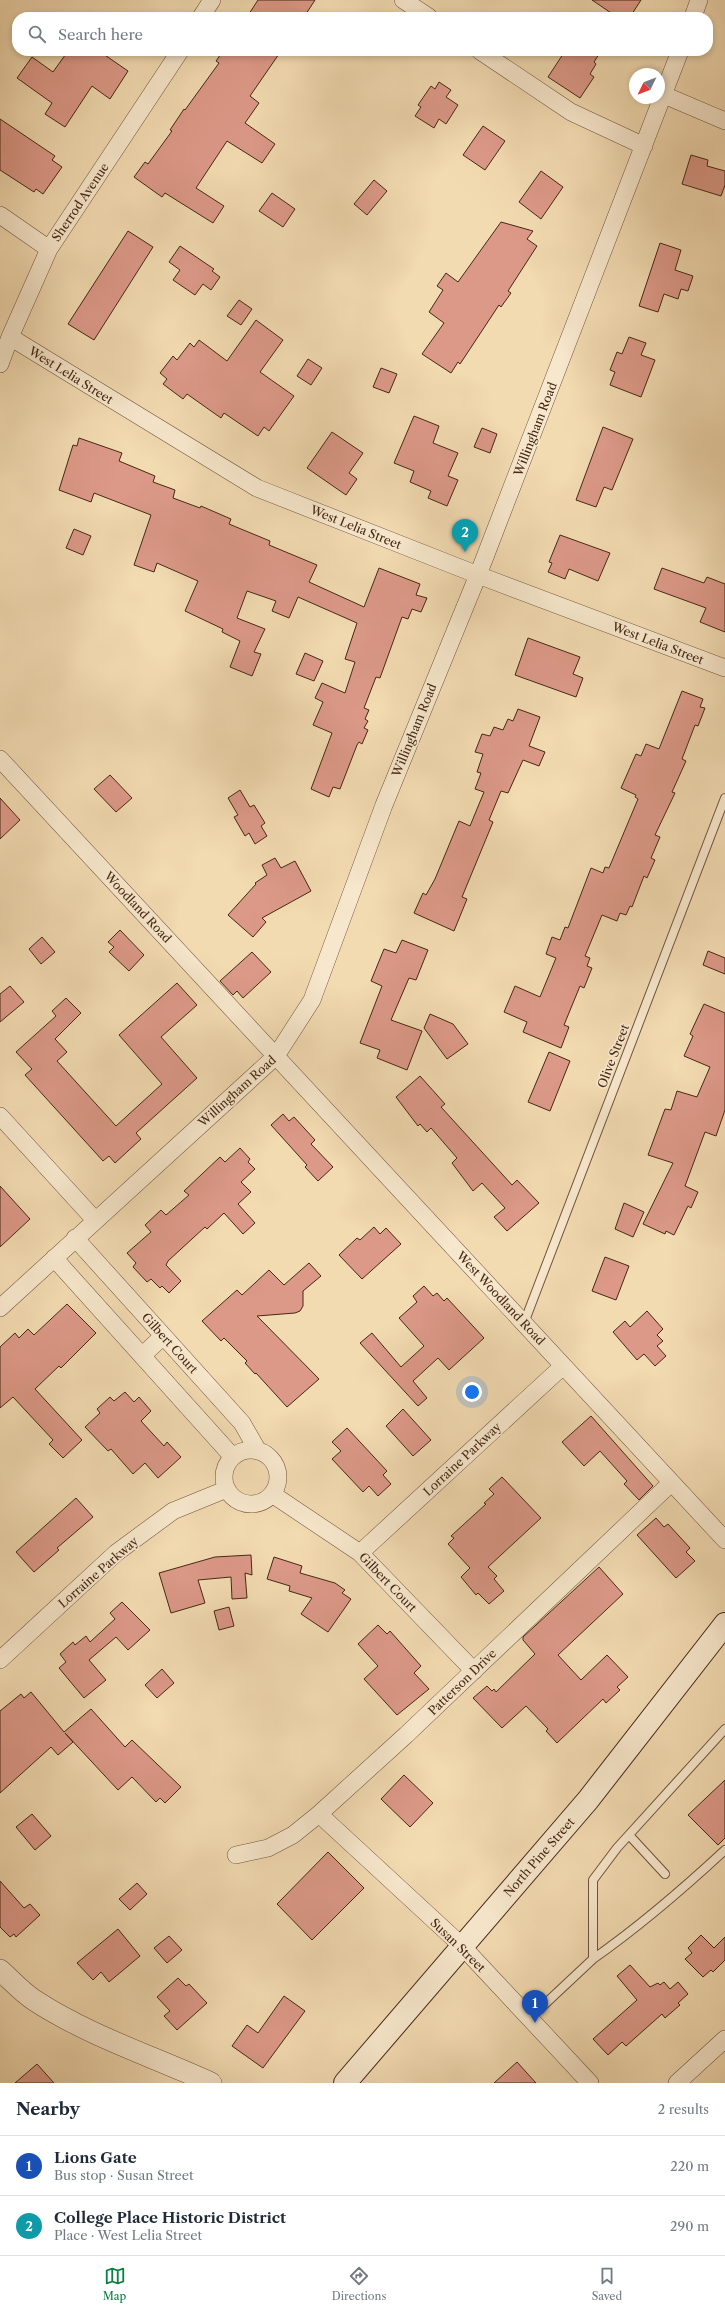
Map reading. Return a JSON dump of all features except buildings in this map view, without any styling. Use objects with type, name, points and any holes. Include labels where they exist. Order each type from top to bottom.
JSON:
[{"type":"main road","name":"North Pine Street","points":[[345,2083],[588,1800],[725,1624]]},
{"type":"street","points":[[205,12],[212,0]]},
{"type":"street","points":[[403,0],[421,12]]},
{"type":"street","points":[[695,12],[699,0]]},
{"type":"street","name":"Sherrod Avenue","points":[[0,364],[10,337],[49,249],[177,56]]},
{"type":"street","points":[[487,56],[571,112],[644,146]]},
{"type":"street","name":"Willingham Road","points":[[665,92],[678,56]]},
{"type":"street","points":[[665,95],[725,121]]},
{"type":"street","name":"Willingham Road","points":[[0,1308],[276,1056],[312,1000],[384,805],[478,575],[660,104]]},
{"type":"street","points":[[0,215],[49,249]]},
{"type":"street","name":"West Lelia Street","points":[[10,337],[258,488],[478,575],[725,668]]},
{"type":"street","name":"Woodland Road","points":[[0,759],[276,1056]]},
{"type":"street","name":"West Woodland Road","points":[[276,1056],[725,1540]]},
{"type":"street","points":[[0,1116],[95,1220]]},
{"type":"street","name":"Gilbert Court","points":[[75,1238],[242,1423],[258,1451]]},
{"type":"street","points":[[54,1258],[233,1457]]},
{"type":"street","points":[[142,1356],[163,1336]]},
{"type":"street","name":"Lorraine Parkway","points":[[360,1552],[563,1366]]},
{"type":"street","points":[[249,1450],[258,1451],[266,1455],[276,1469],[278,1477],[272,1494],[261,1502],[248,1504],[232,1496],[227,1489],[225,1472],[233,1457],[249,1450]]},
{"type":"street","name":"Patterson Drive","points":[[236,1855],[274,1845],[293,1835],[319,1814],[474,1671],[671,1482]]},
{"type":"street","name":"Lorraine Parkway","points":[[0,1660],[116,1553],[173,1511],[227,1489]]},
{"type":"street","name":"Gilbert Court","points":[[272,1494],[360,1552],[474,1671]]},
{"type":"street","name":"Susan Street","points":[[319,1814],[462,1946],[590,2083]]},
{"type":"street","points":[[0,1970],[33,2000],[94,2034],[160,2060],[211,2083]]},
{"type":"street","points":[[676,2083],[725,2039]]},
{"type":"lane","name":"Olive Street","points":[[524,1323],[725,798]]},
{"type":"lane","points":[[593,1960],[594,1880],[629,1835],[725,1729]]},
{"type":"lane","points":[[629,1835],[665,1874]]},
{"type":"lane","points":[[530,2018],[593,1960],[624,1938],[725,1850]]},
{"type":"place","name":"College Place Historic District","points":[[465,552]]},
{"type":"place","name":"Lions Gate","points":[[535,2023]]}]
